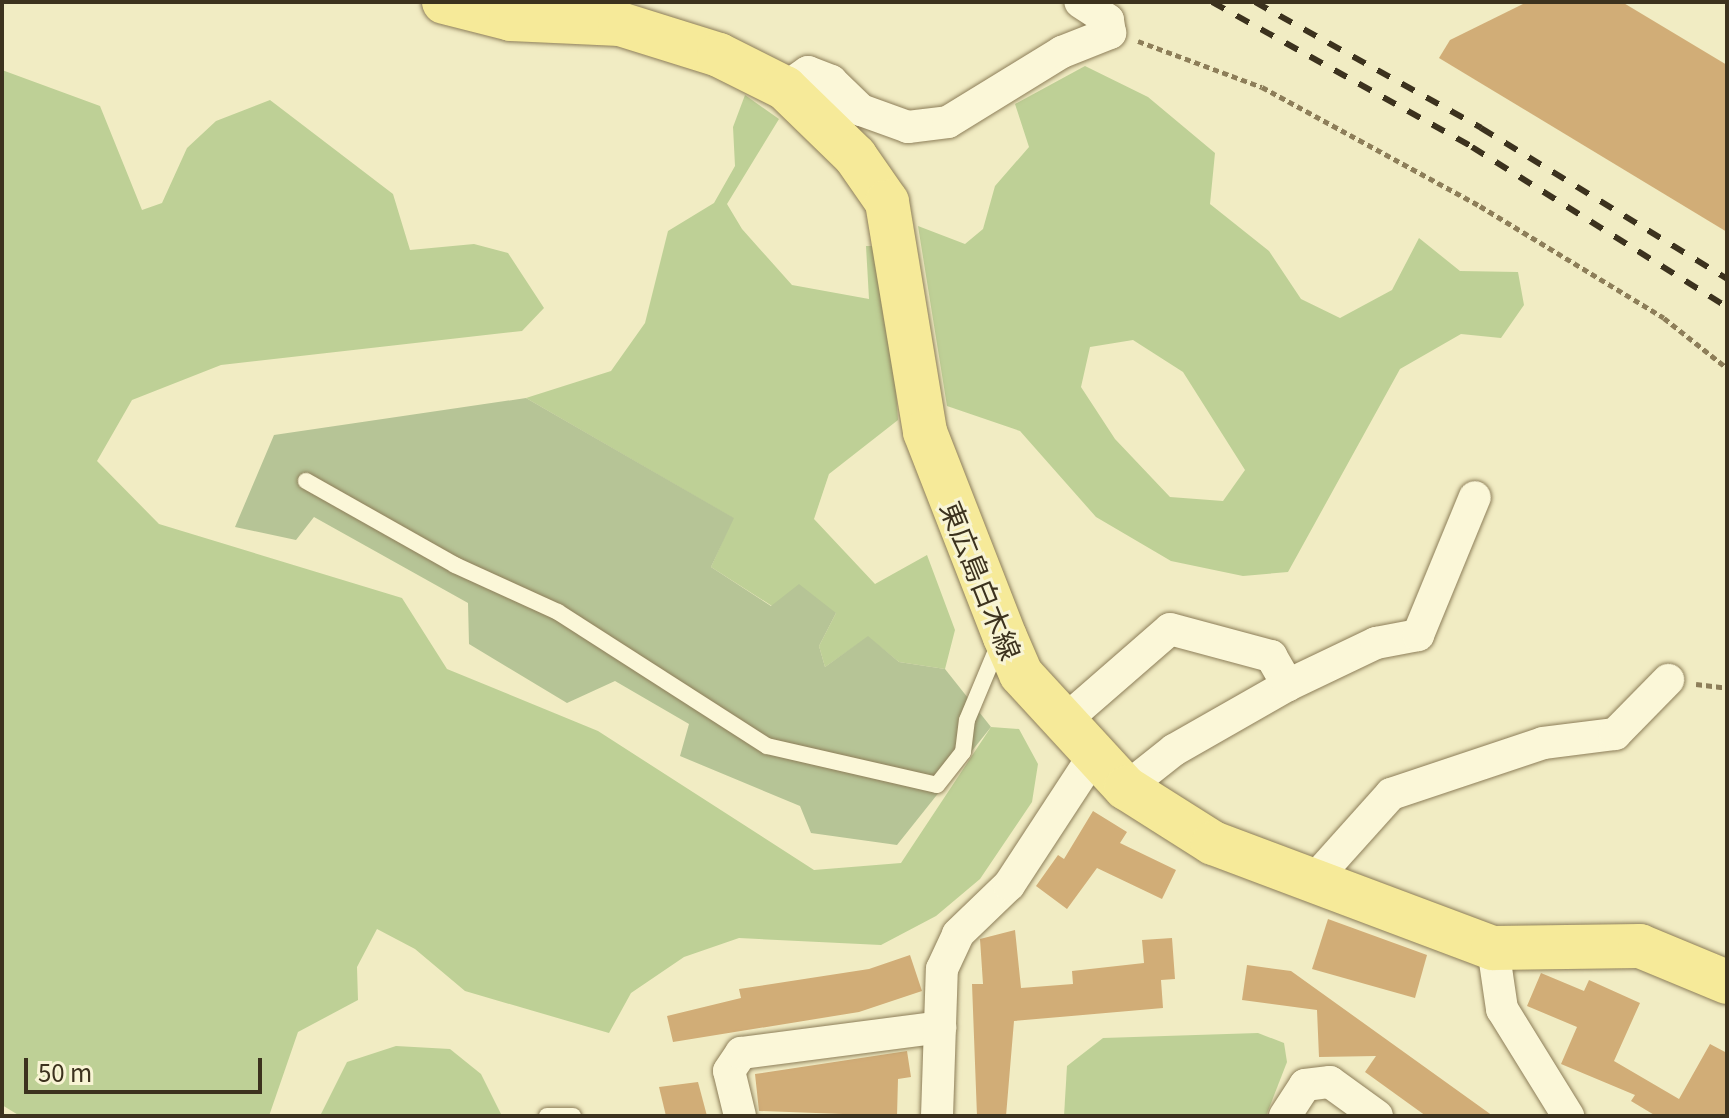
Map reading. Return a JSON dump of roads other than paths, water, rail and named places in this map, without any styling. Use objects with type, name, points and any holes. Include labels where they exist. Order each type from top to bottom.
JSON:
[{"type":"main road","name":"東広島白木線","points":[[444,2],[511,19],[620,24],[719,55],[785,88],[855,156],[887,202],[925,432],[1005,637],[1021,674],[1092,758],[1126,788],[1213,843],[1493,948],[1640,946],[1727,982]]},
{"type":"street","points":[[785,88],[808,72],[872,114],[908,127],[948,122],[1062,52],[1110,33],[1108,20],[1080,2]]},
{"type":"street","points":[[1126,788],[1174,750],[1288,685],[1376,643],[1418,635],[1475,497]]},
{"type":"street","points":[[1062,723],[1170,629],[1271,656],[1288,685]]},
{"type":"street","points":[[1313,881],[1391,794],[1543,743],[1615,734],[1668,680]]},
{"type":"street","points":[[937,1116],[942,969],[958,934],[1009,885],[1092,758]]},
{"type":"street","points":[[1493,948],[1502,1009],[1568,1116]]},
{"type":"street","points":[[740,1116],[729,1071],[741,1053],[940,1027]]},
{"type":"street","points":[[1285,1116],[1305,1085],[1330,1082],[1377,1116]]},
{"type":"lane","points":[[306,481],[455,565],[558,612],[767,746],[937,785],[963,752],[993,647],[1005,637]]},
{"type":"lane","points":[[547,1116],[573,1116]]},
{"type":"railway","points":[[1212,2],[1472,147],[1727,307]]},
{"type":"railway","points":[[1255,2],[1481,128],[1727,279]]}]
